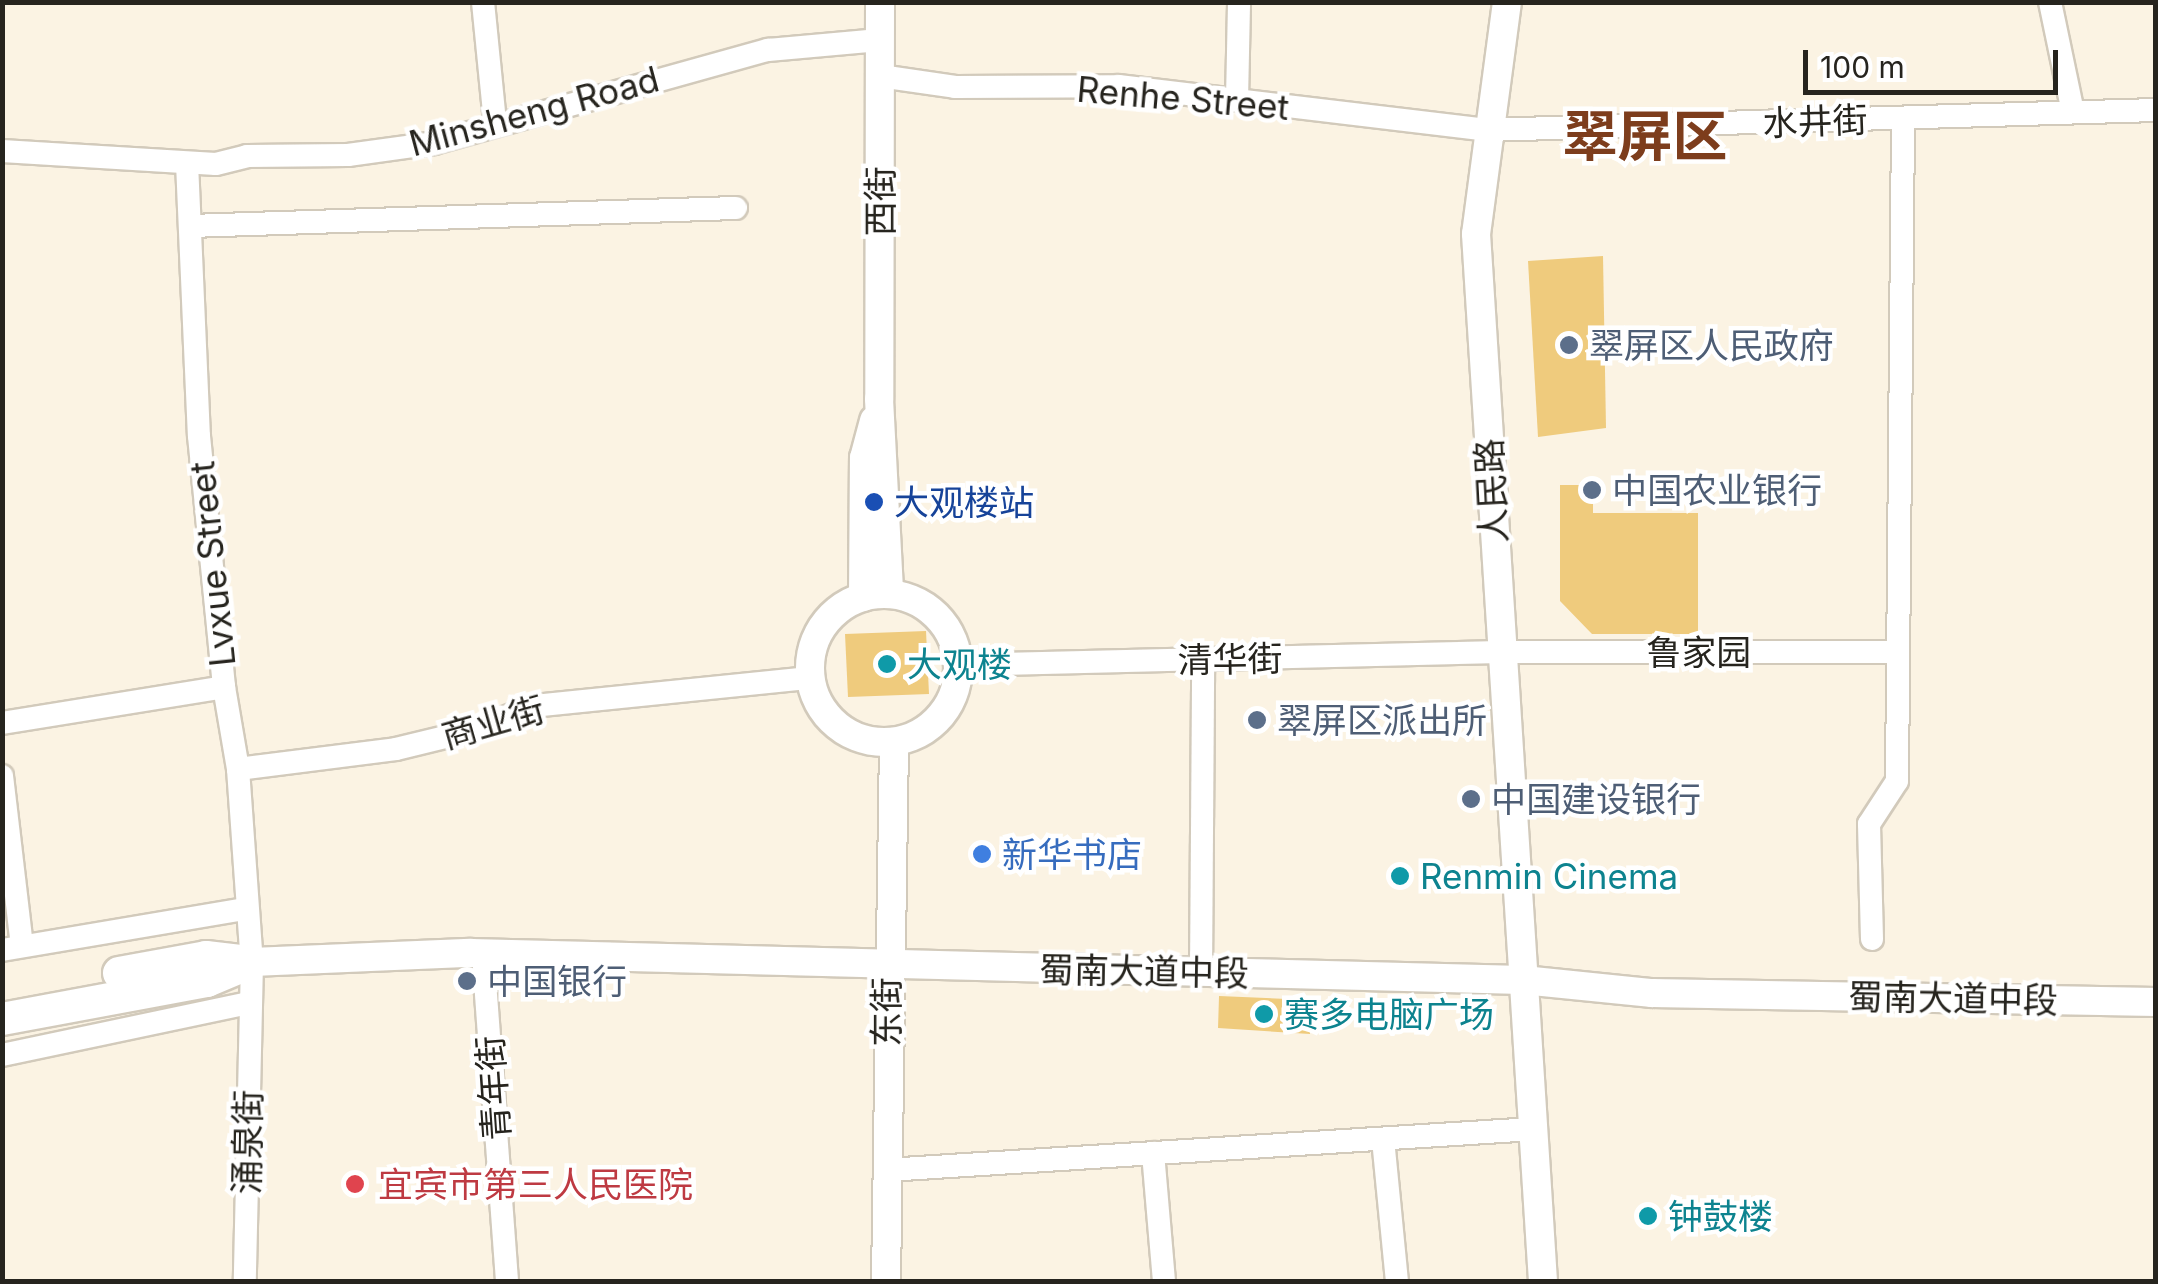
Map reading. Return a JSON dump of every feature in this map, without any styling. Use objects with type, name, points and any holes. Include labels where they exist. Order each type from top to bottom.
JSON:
[{"type":"highway","points":[[2,1019],[136,970],[206,956],[252,962]]},
{"type":"highway","points":[[2,997],[208,981],[252,962]]},
{"type":"main road","name":"西街","points":[[876,595],[864,458],[879,399],[880,2]]},
{"type":"main road","name":"人民路","points":[[1507,2],[1486,130],[1476,234],[1544,1282]]},
{"type":"main road","points":[[876,595],[925,605],[948,630],[958,665],[943,714],[894,742],[847,734],[827,717],[809,678],[815,639],[829,617],[876,595]]},
{"type":"main road","name":"东街","points":[[886,1282],[886,967],[894,742]]},
{"type":"main road","name":"蜀南大道中段","points":[[252,962],[483,954],[1523,980],[1652,993],[2156,1002]]},
{"type":"street","points":[[483,2],[495,123]]},
{"type":"street","points":[[1237,100],[1239,2]]},
{"type":"street","points":[[2050,2],[2072,112]]},
{"type":"street","name":"Minsheng Road","points":[[2,151],[187,164],[348,155],[434,143],[768,50],[880,40]]},
{"type":"street","name":"Renhe Street","points":[[880,76],[955,87],[1118,86],[1486,130]]},
{"type":"street","name":"水井街","points":[[1486,130],[2156,110]]},
{"type":"street","points":[[1872,939],[1869,824],[1897,781],[1903,118]]},
{"type":"street","name":"Lvxue Street","points":[[187,164],[199,436],[224,687],[238,770],[252,962]]},
{"type":"street","points":[[190,226],[736,208]]},
{"type":"street","name":"鲁家园","points":[[1501,652],[1898,652]]},
{"type":"street","name":"清华街","points":[[958,665],[1501,652]]},
{"type":"street","points":[[1201,974],[1203,660]]},
{"type":"street","name":"商业街","points":[[238,770],[396,749],[478,729],[533,706],[809,678]]},
{"type":"street","points":[[2,723],[224,687]]},
{"type":"street","points":[[2,776],[12,948],[246,909]]},
{"type":"street","points":[[132,929],[136,970]]},
{"type":"street","name":"青年街","points":[[483,954],[506,1282]]},
{"type":"street","name":"涌泉街","points":[[244,1282],[252,962]]},
{"type":"street","points":[[2,1055],[249,1003]]},
{"type":"street","points":[[887,1170],[1534,1130]]},
{"type":"street","points":[[1383,1139],[1397,1282]]},
{"type":"street","points":[[1152,1153],[1164,1282]]},
{"type":"building","name":"翠屏区人民政府","points":[[1603,256],[1606,428],[1538,437],[1528,261]]},
{"type":"building","points":[[1560,485],[1593,485],[1593,513],[1698,513],[1698,634],[1592,634],[1560,601]]},
{"type":"building","name":"大观楼","points":[[926,631],[929,694],[848,697],[845,634]]},
{"type":"building","name":"赛多电脑广场","points":[[1219,996],[1310,1000],[1310,1034],[1218,1028]]},
{"type":"place","name":"翠屏区人民政府","points":[[1569,345]]},
{"type":"place","name":"中国农业银行","points":[[1592,490]]},
{"type":"place","name":"大观楼站","points":[[874,502]]},
{"type":"place","name":"大观楼","points":[[887,664]]},
{"type":"place","name":"翠屏区派出所","points":[[1257,720]]},
{"type":"place","name":"中国建设银行","points":[[1471,799]]},
{"type":"place","name":"新华书店","points":[[982,854]]},
{"type":"place","name":"Renmin Cinema","points":[[1400,876]]},
{"type":"place","name":"中国银行","points":[[467,981]]},
{"type":"place","name":"赛多电脑广场","points":[[1264,1014]]},
{"type":"place","name":"宜宾市第三人民医院","points":[[355,1184]]},
{"type":"place","name":"钟鼓楼","points":[[1648,1216]]},
{"type":"district","name":"翠屏区","points":[[1645,137]]}]
